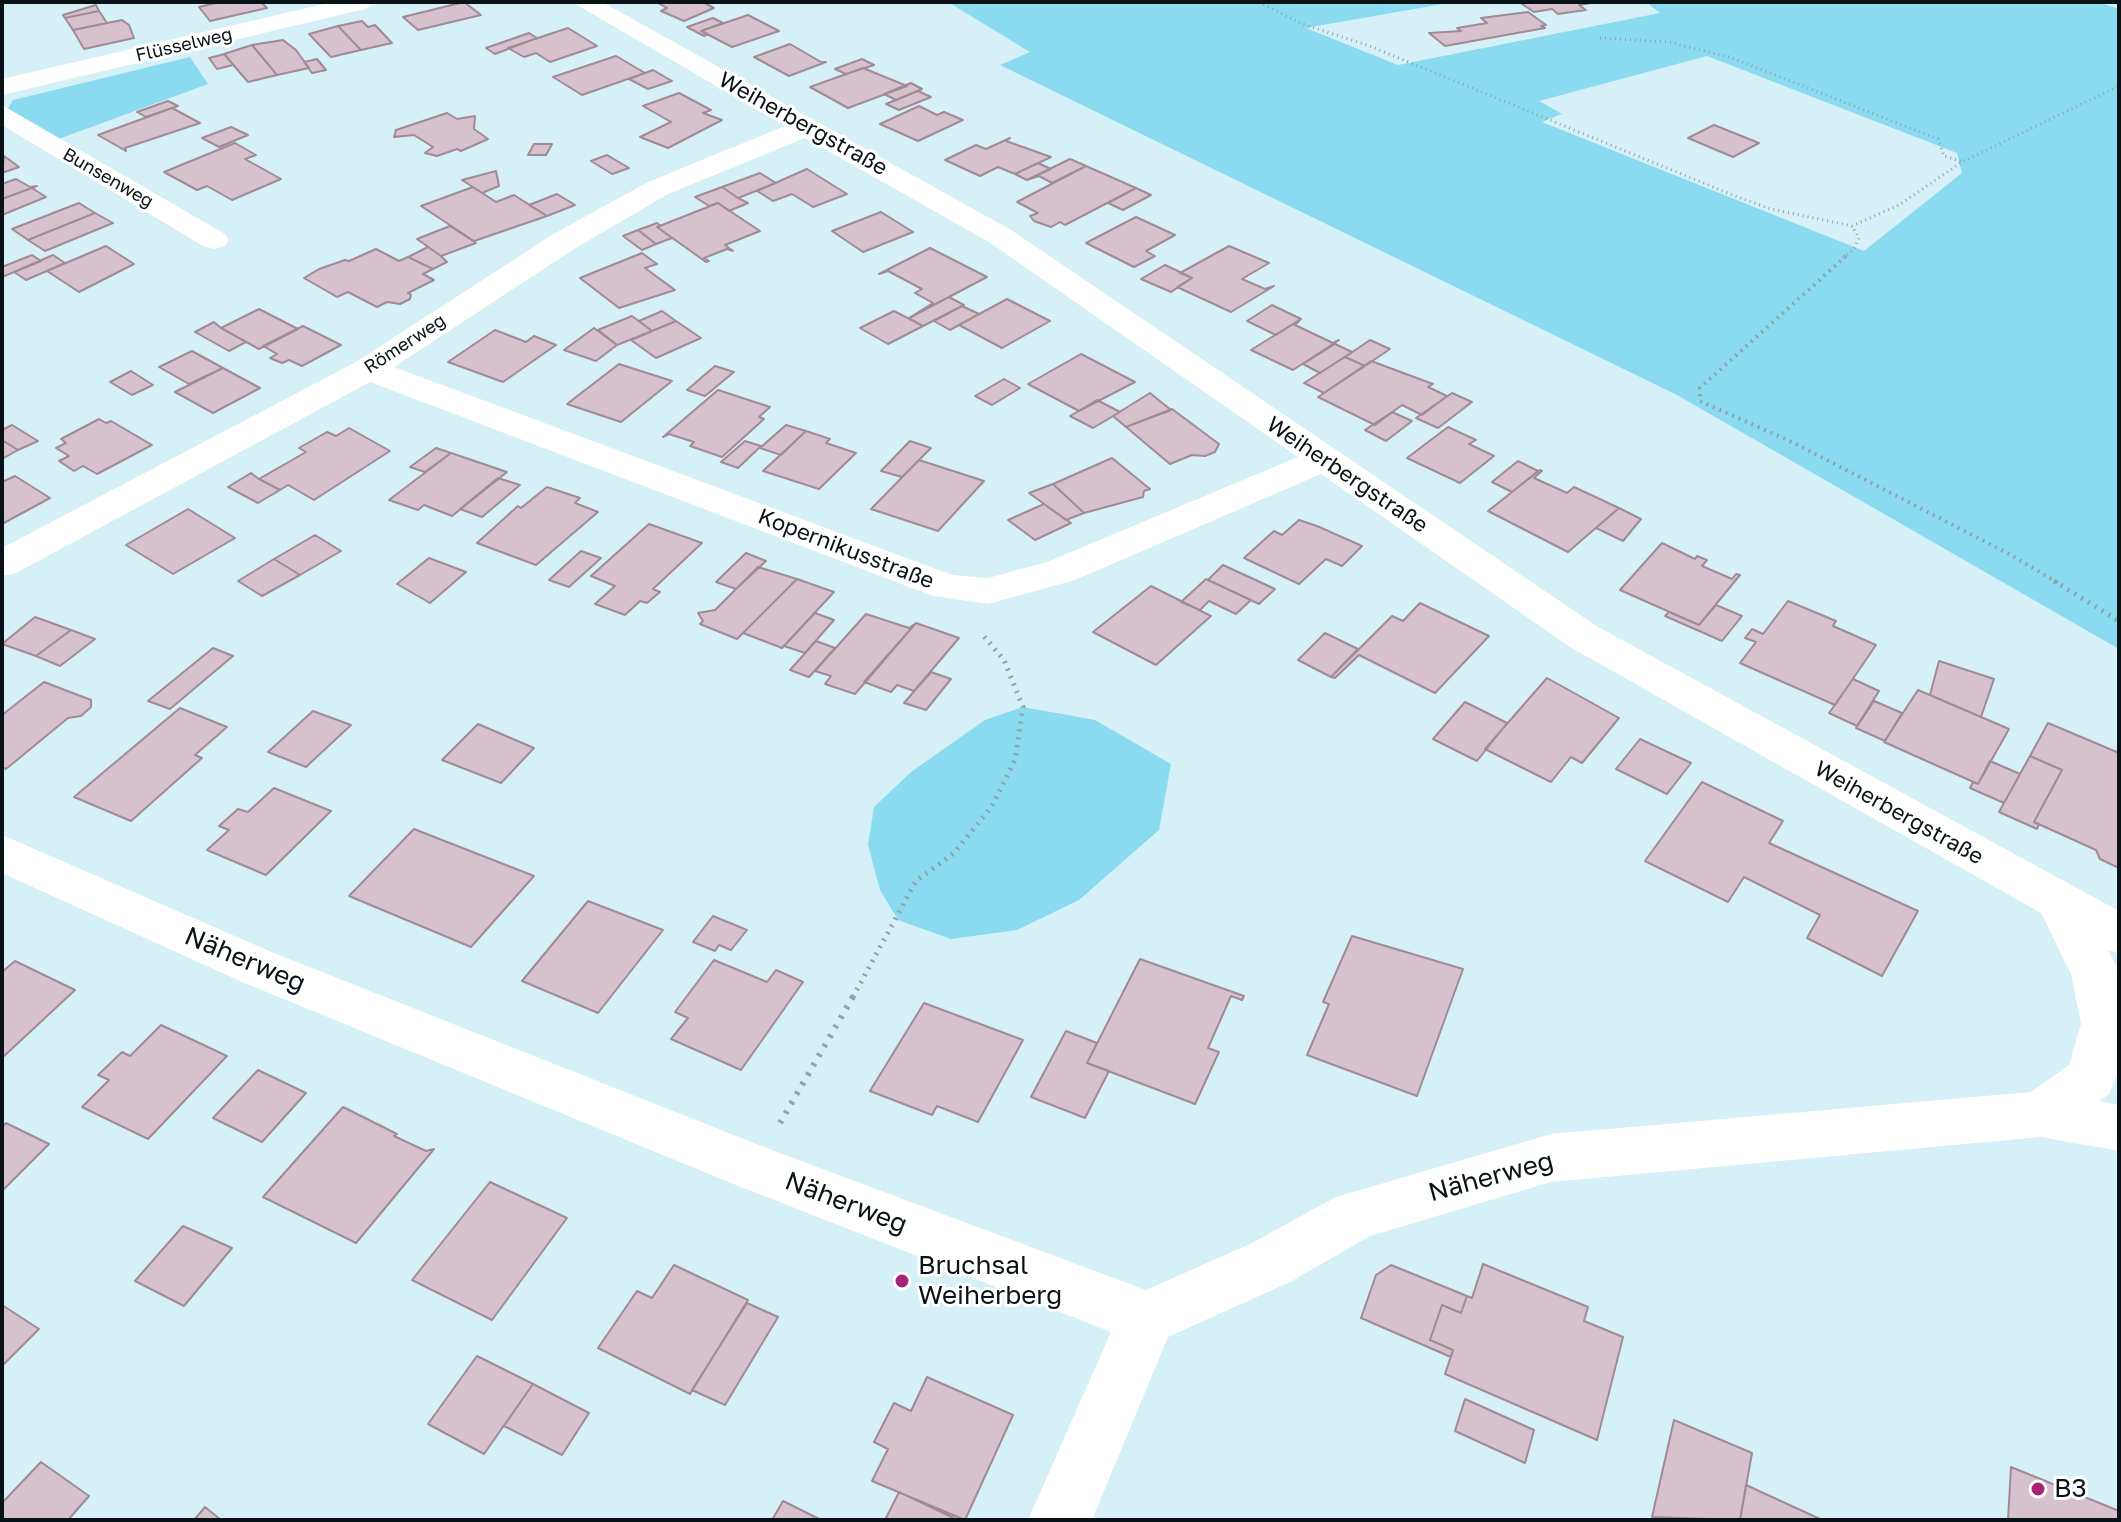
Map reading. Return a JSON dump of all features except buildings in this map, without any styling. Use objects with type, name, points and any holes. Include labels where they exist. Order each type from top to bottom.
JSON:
[{"type":"street","name":"Flüsselweg","points":[[2,87],[365,2]]},
{"type":"street","name":"Weiherbergstraße","points":[[584,2],[1000,236],[1584,637],[2119,934]]},
{"type":"street","name":"Bunsenweg","points":[[2,113],[214,240]]},
{"type":"street","name":"Römerweg","points":[[2,564],[368,369],[563,242],[658,188],[809,126]]},
{"type":"street","name":"Kopernikusstraße","points":[[368,369],[947,587],[988,591],[1061,571],[1325,459]]},
{"type":"street","name":"Näherweg","points":[[2,853],[257,967],[750,1166],[1147,1318],[1272,1262],[1356,1215],[1551,1158],[2041,1114],[2119,1128]]},
{"type":"street","points":[[2041,1114],[2091,1078],[2106,1024],[2096,974],[2060,903]]},
{"type":"street","points":[[1060,1520],[1147,1318]]},
{"type":"path","points":[[1259,2],[1302,24],[1367,45],[1735,196],[1771,209],[1852,226],[1899,205],[1962,162],[2119,86]]},
{"type":"path","points":[[1600,38],[1668,42],[1729,57],[1938,139],[1944,156],[1962,162]]},
{"type":"path","points":[[1852,226],[1859,238],[1854,249],[1816,279],[1700,388],[1700,401],[1794,443],[2011,555],[2119,621]]},
{"type":"path","points":[[750,1166],[772,1137],[898,920],[916,881],[954,853],[992,806],[1015,760],[1023,707],[1004,660],[982,634],[988,591]]},
{"type":"shaded area","points":[[948,2],[1454,2],[1306,28],[1398,65],[1660,13],[1646,2],[2098,2],[2119,9],[2119,649],[1677,395],[1000,65],[1030,52]],"holes":[[[1707,56],[1957,153],[1962,173],[1864,251],[1542,122],[1562,114],[1539,101]]]},
{"type":"shaded area","points":[[190,57],[208,84],[56,140],[7,110],[13,100]]},
{"type":"shaded area","points":[[1023,707],[1095,720],[1171,764],[1159,830],[1079,900],[1017,930],[951,939],[898,920],[880,890],[868,845],[874,807],[911,772],[985,720]]},
{"type":"place","name":"Bruchsal Weiherberg","points":[[902,1281]]},
{"type":"place","name":"B3","points":[[2038,1489]]}]
